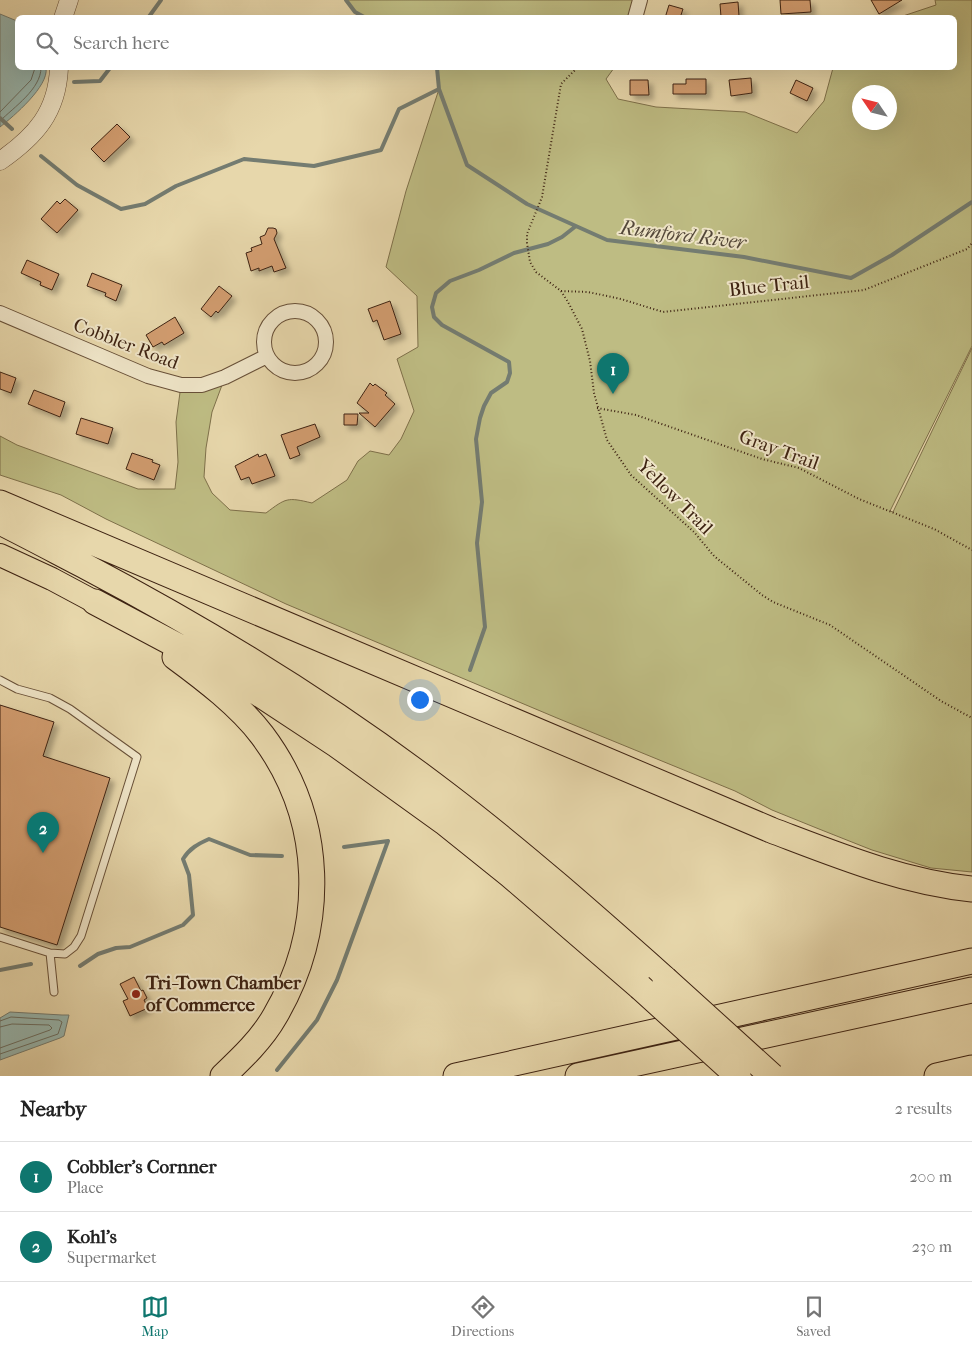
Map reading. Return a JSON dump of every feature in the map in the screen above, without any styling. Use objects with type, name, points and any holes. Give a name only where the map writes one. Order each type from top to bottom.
[{"type":"highway","points":[[0,502],[771,830],[886,872],[921,881],[972,889]]},
{"type":"highway","points":[[0,522],[124,586],[198,628],[367,737],[446,794],[501,838],[665,979],[772,1076]]},
{"type":"highway","points":[[0,555],[52,579],[223,670],[337,745],[444,822],[510,875],[640,987],[738,1076]]},
{"type":"highway","points":[[95,602],[177,659],[236,707],[262,735],[288,778],[304,820],[313,866],[312,901],[306,946],[275,1017],[248,1053],[223,1076]]},
{"type":"highway","points":[[456,1076],[972,960]]},
{"type":"highway","points":[[578,1076],[972,990]]},
{"type":"highway","points":[[937,1076],[972,1068]]},
{"type":"street","points":[[64,15],[69,0]]},
{"type":"street","points":[[636,15],[640,0]]},
{"type":"street","points":[[0,161],[32,134],[48,113],[58,88],[59,70]]},
{"type":"street","points":[[287,312],[300,312],[311,316],[320,325],[325,336],[325,349],[320,360],[310,369],[299,373],[286,372],[275,366],[267,356],[264,345],[266,332],[276,318],[287,312]]},
{"type":"street","name":"Cobbler Road","points":[[0,313],[148,376],[181,384],[202,385],[225,377],[267,356]]},
{"type":"lane","points":[[0,680],[17,689],[50,698],[70,709],[138,758],[81,936],[74,947],[65,954],[50,953],[0,937]]},
{"type":"lane","points":[[50,953],[54,992]]},
{"type":"path","name":"Yellow Trail","points":[[575,70],[561,84],[542,197],[527,234],[527,243],[530,262],[536,272],[561,292],[582,329],[598,408],[607,440],[631,475],[694,532],[714,556],[773,602],[830,625],[941,701],[972,718]]},
{"type":"path","name":"Blue Trail","points":[[561,292],[588,292],[621,299],[662,312],[864,290],[967,249],[972,242]]},
{"type":"path","name":"Gray Trail","points":[[598,408],[636,415],[762,458],[799,468],[859,499],[934,529],[972,550]]},
{"type":"shaded area","points":[[346,0],[646,0],[641,15],[362,15],[355,12]]},
{"type":"shaded area","points":[[935,0],[972,0],[972,346],[890,511],[893,512],[972,348],[972,872],[931,868],[872,850],[772,810],[735,791],[286,604],[106,519],[61,495],[0,475],[0,436],[17,445],[138,489],[175,489],[178,462],[176,422],[181,385],[225,377],[212,412],[206,448],[204,477],[212,493],[230,510],[266,513],[287,500],[312,503],[347,480],[358,461],[370,451],[389,455],[401,439],[414,411],[397,359],[418,347],[417,296],[386,267],[406,191],[439,89],[437,70],[613,70],[606,79],[618,99],[656,107],[745,112],[797,133],[824,101],[832,70],[957,70],[957,15],[906,15],[936,5]]},
{"type":"water","points":[[0,14],[15,20],[15,70],[46,70],[42,83],[36,92],[0,127]]},
{"type":"water","points":[[10,1012],[69,1015],[64,1036],[0,1060],[0,1018]]},
{"type":"building","points":[[780,0],[810,0],[811,12],[781,14]]},
{"type":"building","points":[[871,0],[902,0],[879,14]]},
{"type":"building","points":[[738,2],[739,15],[721,15],[720,4]]},
{"type":"building","points":[[669,5],[683,9],[681,15],[666,15]]},
{"type":"building","points":[[751,78],[752,93],[731,96],[729,80]]},
{"type":"building","points":[[686,79],[706,79],[706,94],[673,94],[673,84],[686,84]]},
{"type":"building","points":[[630,80],[648,80],[649,95],[630,95]]},
{"type":"building","points":[[796,80],[813,88],[807,101],[790,93]]},
{"type":"building","points":[[117,124],[130,137],[104,162],[91,149]]},
{"type":"building","points":[[65,199],[78,210],[57,233],[41,219],[57,201],[60,204]]},
{"type":"building","points":[[268,228],[276,229],[277,233],[274,239],[286,268],[274,272],[272,266],[259,271],[259,268],[251,271],[246,253],[252,251],[251,248],[262,244],[260,237],[265,235]]},
{"type":"building","points":[[27,260],[59,274],[52,290],[40,285],[41,282],[21,273]]},
{"type":"building","points":[[92,273],[122,285],[116,301],[105,296],[106,293],[87,286]]},
{"type":"building","points":[[219,286],[232,296],[218,313],[216,311],[211,317],[201,309]]},
{"type":"building","points":[[390,301],[401,334],[384,340],[377,320],[373,322],[368,309]]},
{"type":"building","points":[[175,317],[184,333],[164,345],[162,342],[153,347],[146,335]]},
{"type":"building","points":[[0,372],[16,378],[11,393],[0,389]]},
{"type":"building","points":[[370,383],[373,386],[375,384],[387,393],[385,395],[395,404],[375,427],[359,413],[369,413],[357,403]]},
{"type":"building","points":[[34,390],[65,402],[60,417],[28,404]]},
{"type":"building","points":[[344,414],[358,414],[357,425],[344,425]]},
{"type":"building","points":[[81,418],[113,428],[108,444],[76,434]]},
{"type":"building","points":[[315,424],[320,437],[297,447],[300,455],[290,459],[281,435]]},
{"type":"building","points":[[132,453],[153,460],[152,462],[160,465],[154,480],[126,469]]},
{"type":"building","points":[[258,454],[259,457],[266,454],[275,476],[252,484],[249,477],[241,480],[235,466]]},
{"type":"building","points":[[0,705],[54,722],[43,756],[110,778],[57,945],[0,927]]},
{"type":"building","name":"Tri-Town Chamber of Commerce","points":[[134,977],[147,998],[144,1000],[148,1008],[130,1016],[123,1001],[128,999],[120,984]]},
{"type":"waterway","name":"Rumford River","points":[[150,15],[161,0]]},
{"type":"waterway","name":"Rumford River","points":[[346,0],[355,12],[360,15]]},
{"type":"waterway","name":"Rumford River","points":[[74,82],[100,81],[108,70]]},
{"type":"waterway","name":"Rumford River","points":[[437,70],[439,89],[467,165],[527,204],[607,240],[744,257],[851,278],[892,255],[972,202]]},
{"type":"waterway","name":"Rumford River","points":[[41,156],[77,185],[121,209],[145,204],[176,186],[244,159],[314,166],[381,150],[399,109],[439,89]]},
{"type":"waterway","name":"Rumford River","points":[[0,118],[12,129]]},
{"type":"waterway","points":[[470,670],[485,627],[477,543],[482,502],[476,439],[480,418],[491,393],[507,382],[510,373],[509,362],[442,325],[434,317],[432,307],[436,293],[450,281],[479,270],[514,253],[548,244],[562,237],[576,226]]},
{"type":"waterway","points":[[80,966],[98,954],[116,948],[130,947],[183,925],[193,915],[189,875],[183,859],[191,849],[201,843],[209,839],[250,855],[282,856]]},
{"type":"waterway","points":[[277,1070],[317,1020],[337,980],[388,841],[344,847]]},
{"type":"waterway","points":[[0,970],[31,964]]},
{"type":"place","name":"Cobbler's Cornner","points":[[613,394]]},
{"type":"place","name":"Kohl's","points":[[43,853]]},
{"type":"place","name":"Tri-Town Chamber of Commerce","points":[[136,994]]}]
